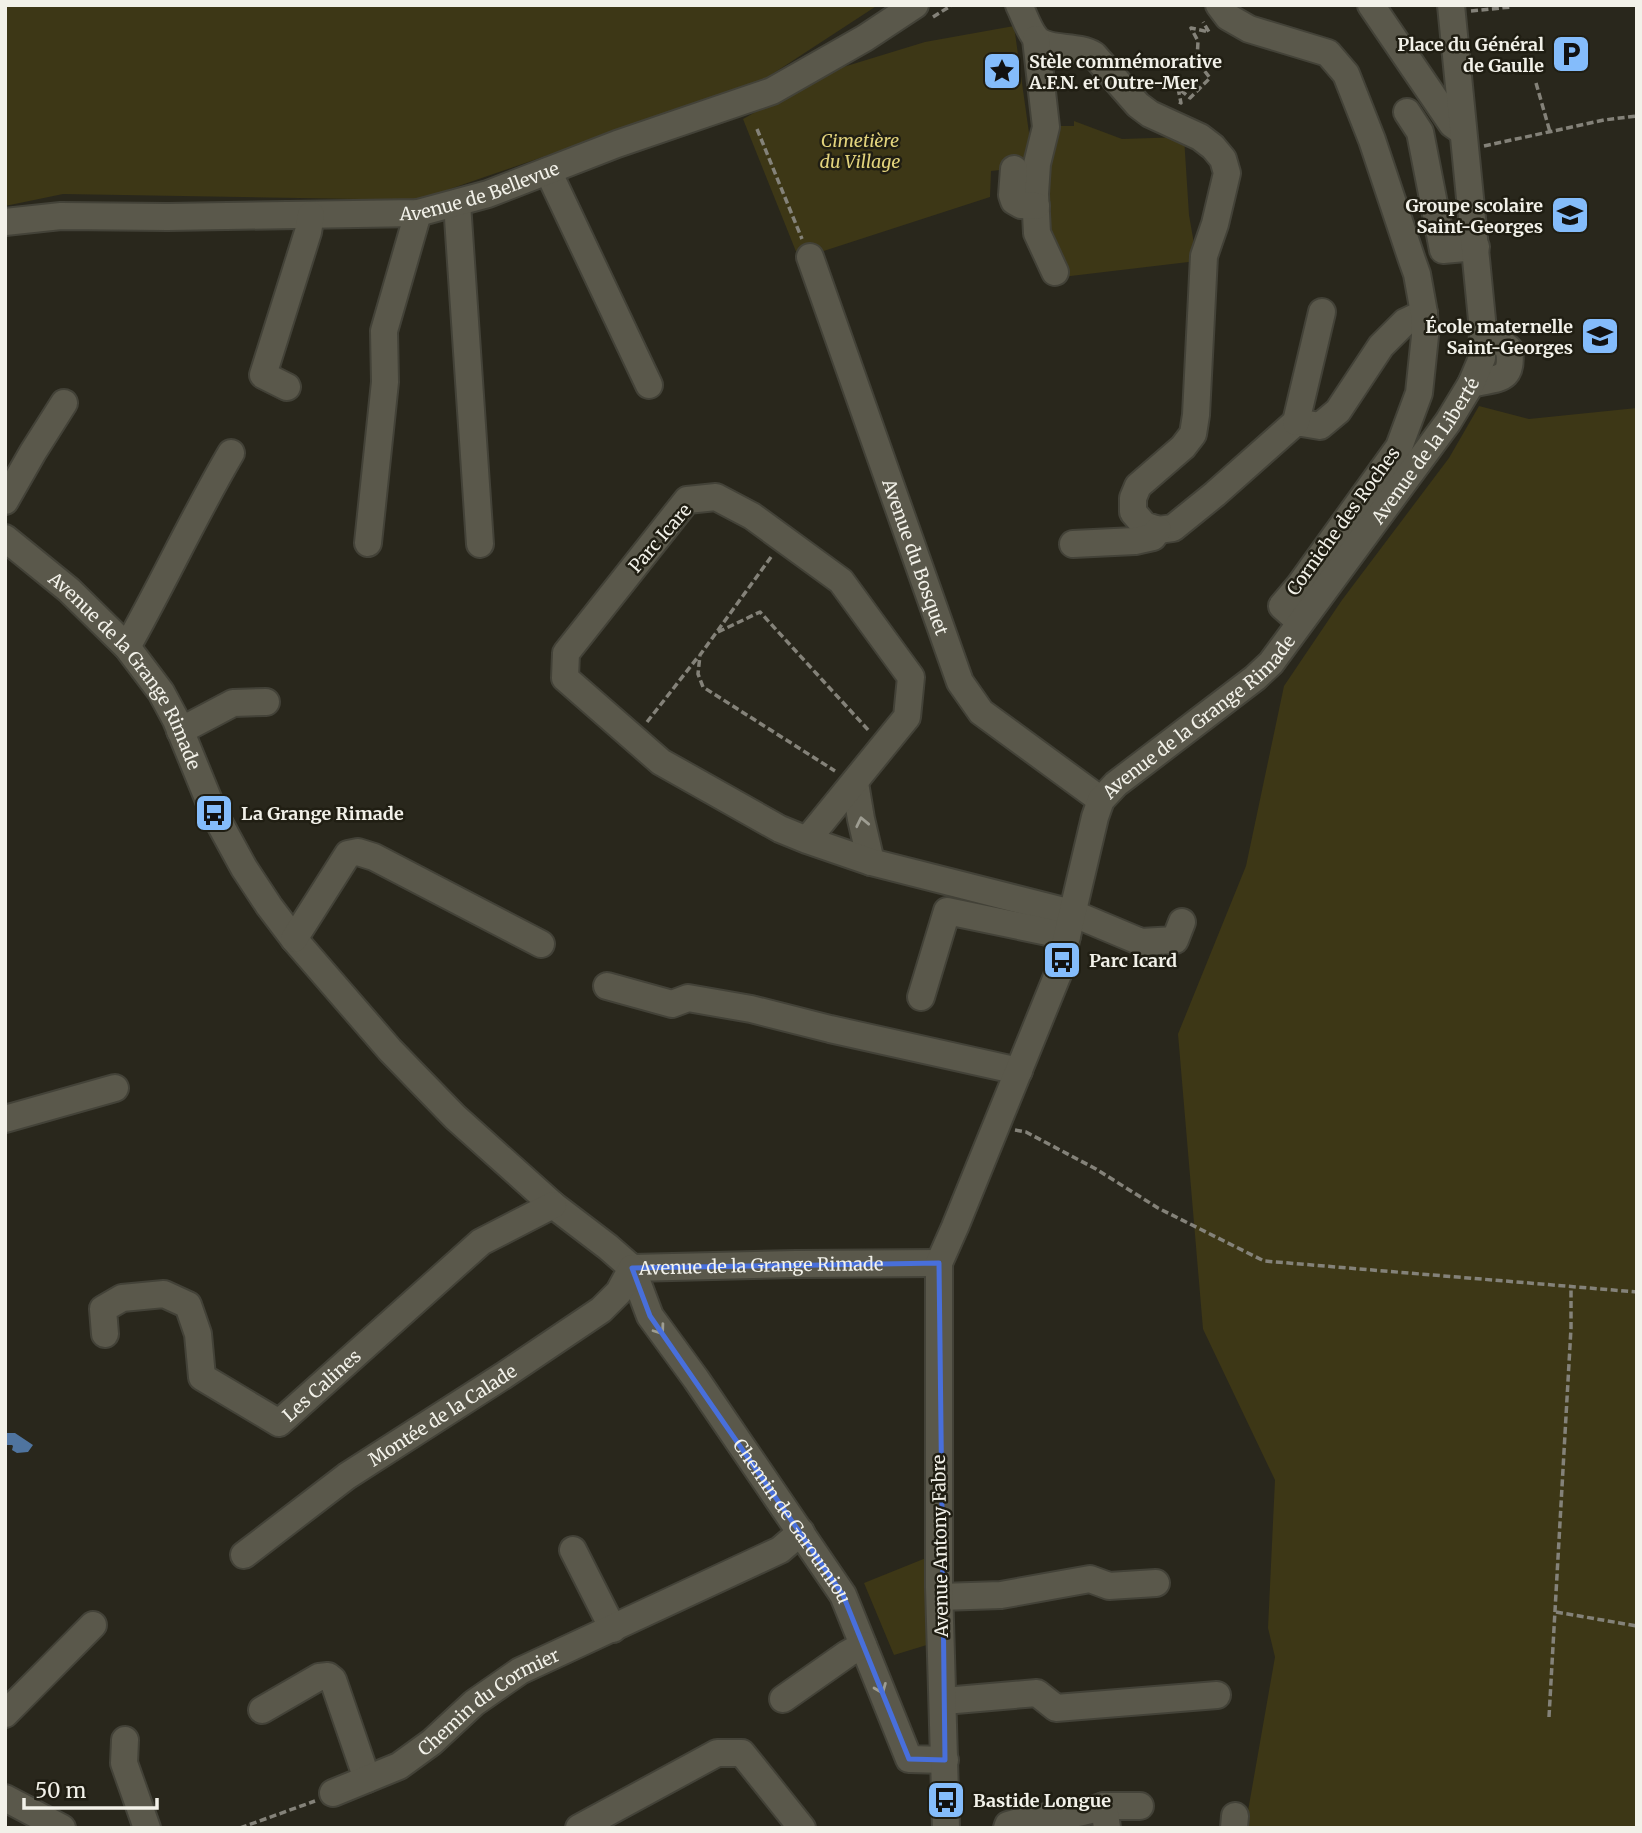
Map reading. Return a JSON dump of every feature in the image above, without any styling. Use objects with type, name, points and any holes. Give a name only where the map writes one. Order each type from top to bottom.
[{"type":"street","name":"Avenue de Bellevue","points":[[5,222],[61,216],[418,213],[488,194],[617,144],[772,91],[865,38],[915,5]]},
{"type":"street","points":[[1019,5],[1036,39],[1046,127],[1037,164],[1037,233],[1055,272]]},
{"type":"street","points":[[1371,5],[1463,140]]},
{"type":"street","name":"Corniche des Roches","points":[[1219,6],[1228,17],[1249,29],[1328,52],[1346,74],[1372,140],[1415,267],[1424,313],[1419,393],[1399,447],[1282,606],[1300,622]]},
{"type":"street","name":"Avenue de la Liberté","points":[[1300,622],[1448,422],[1471,384],[1482,358],[1483,330],[1476,247],[1451,9]]},
{"type":"street","points":[[1036,39],[1050,45],[1086,50],[1094,55],[1138,105],[1150,114],[1200,136],[1213,147],[1223,159],[1227,173],[1204,256],[1193,434],[1183,447],[1138,486],[1133,498],[1133,512],[1144,525],[1158,530],[1173,528],[1296,422],[1322,312]]},
{"type":"street","points":[[1405,117],[1420,132],[1443,250],[1476,247]]},
{"type":"street","points":[[1014,169],[1014,201],[1021,205],[1036,206]]},
{"type":"street","points":[[548,171],[649,385]]},
{"type":"street","points":[[457,203],[480,544]]},
{"type":"street","points":[[368,543],[385,382],[384,331],[418,213]]},
{"type":"street","points":[[287,387],[263,375],[311,215]]},
{"type":"street","name":"Avenue du Bosquet","points":[[810,257],[960,682],[981,712],[1101,800]]},
{"type":"street","points":[[1296,422],[1320,426],[1338,411],[1381,346],[1405,322],[1424,313]]},
{"type":"street","points":[[5,501],[64,403]]},
{"type":"street","points":[[127,647],[231,453]]},
{"type":"street","name":"Parc Icare","points":[[807,840],[907,717],[911,677],[841,581],[752,516],[716,498],[687,500],[566,653],[565,678],[660,762],[780,829],[807,840],[871,862],[1074,923]]},
{"type":"street","points":[[1073,544],[1135,541],[1153,537],[1158,530]]},
{"type":"street","name":"Avenue de la Grange Rimade","points":[[5,538],[68,590],[127,647],[161,692],[214,813],[243,869],[294,939],[390,1049],[447,1109],[553,1205],[632,1268],[939,1264],[1058,974],[1074,923],[1095,817],[1101,800],[1116,784],[1263,671],[1300,622]]},
{"type":"street","points":[[180,731],[233,703],[266,702]]},
{"type":"street","points":[[855,783],[871,862]]},
{"type":"street","points":[[294,939],[348,853],[358,852],[374,857],[541,944]]},
{"type":"street","points":[[921,997],[947,911],[1074,923],[1141,942],[1175,940],[1182,922]]},
{"type":"street","points":[[607,986],[672,1004],[688,998],[751,1009],[1019,1071]]},
{"type":"street","points":[[5,1119],[115,1088]]},
{"type":"street","name":"Les Calines","points":[[105,1334],[103,1309],[122,1298],[164,1294],[188,1305],[198,1334],[202,1377],[279,1423],[481,1242],[553,1205]]},
{"type":"street","name":"Avenue Antony Fabre","points":[[939,1264],[940,1597],[946,1828]]},
{"type":"street","name":"Chemin de Garoumiou","points":[[632,1268],[650,1316],[843,1595],[909,1759],[945,1760]]},
{"type":"street","name":"Montée de la Calade","points":[[244,1555],[347,1476],[601,1310],[619,1292],[632,1268]]},
{"type":"street","name":"Chemin du Cormier","points":[[333,1793],[399,1766],[432,1742],[474,1703],[520,1671],[780,1550],[801,1532]]},
{"type":"street","points":[[573,1550],[613,1629]]},
{"type":"street","points":[[940,1597],[1001,1595],[1090,1578],[1110,1586],[1156,1583]]},
{"type":"street","points":[[5,1714],[93,1625]]},
{"type":"street","points":[[783,1699],[863,1645]]},
{"type":"street","points":[[262,1710],[319,1677],[328,1676],[333,1680],[367,1779]]},
{"type":"street","points":[[943,1701],[1037,1693],[1056,1708],[1217,1695]]},
{"type":"street","points":[[125,1740],[124,1763],[147,1828]]},
{"type":"street","points":[[579,1828],[717,1753],[742,1753],[802,1828]]},
{"type":"street","points":[[5,1798],[62,1828]]},
{"type":"street","points":[[1007,1828],[1008,1825],[1020,1821],[1092,1811],[1106,1817],[1140,1806]]},
{"type":"path","points":[[1171,99],[1181,103],[1178,88],[1190,98],[1210,78],[1197,61],[1198,41],[1191,28],[1209,32],[1202,22],[1212,19],[1219,6]]},
{"type":"path","points":[[1451,9],[1511,7]]},
{"type":"path","points":[[1536,83],[1550,132]]},
{"type":"path","points":[[1463,140],[1550,132],[1637,116]]},
{"type":"path","points":[[757,129],[810,257]]},
{"type":"path","points":[[634,738],[700,655],[784,540]]},
{"type":"path","points":[[716,633],[760,612],[883,746]]},
{"type":"path","points":[[700,655],[698,674],[703,687],[855,783]]},
{"type":"path","points":[[1009,1128],[1026,1132],[1096,1169],[1158,1208],[1264,1261],[1637,1292]]},
{"type":"path","points":[[1549,1717],[1572,1286]]},
{"type":"path","points":[[1556,1612],[1637,1626]]},
{"type":"path","points":[[240,1828],[333,1793]]},
{"type":"highlighted area","points":[[939,1263],[945,1760],[909,1759],[843,1595],[650,1316],[632,1268]]},
{"type":"green space","points":[[5,5],[878,5],[760,82],[418,200],[63,194],[5,206]]},
{"type":"green space","name":"Cimetière du Village","points":[[1014,26],[1029,133],[1028,167],[991,171],[990,197],[799,259],[743,119],[827,72],[925,42]]},
{"type":"green space","points":[[1074,121],[1122,139],[1184,137],[1189,215],[1197,261],[1062,277],[1043,239],[1041,163],[1058,126],[1074,126]]},
{"type":"green space","points":[[1479,406],[1529,419],[1637,408],[1637,1828],[1245,1828],[1275,1657],[1268,1628],[1275,1480],[1203,1329],[1178,1034],[1246,866],[1284,686],[1342,600],[1449,458]]},
{"type":"green space","points":[[926,1558],[930,1644],[894,1655],[864,1583]]},
{"type":"water","points":[[5,1433],[15,1433],[33,1445],[28,1452],[17,1453],[12,1450],[12,1445],[5,1445]]},
{"type":"place","name":"Place du Général de Gaulle","points":[[1571,54]]},
{"type":"place","name":"Stèle commémorative A.F.N. et Outre-Mer","points":[[1002,71]]},
{"type":"place","name":"Groupe scolaire Saint-Georges","points":[[1570,215]]},
{"type":"place","name":"École maternelle Saint-Georges","points":[[1600,336]]},
{"type":"place","name":"La Grange Rimade","points":[[214,813]]},
{"type":"place","name":"Parc Icard","points":[[1062,960]]},
{"type":"place","name":"Bastide Longue","points":[[946,1800]]}]
